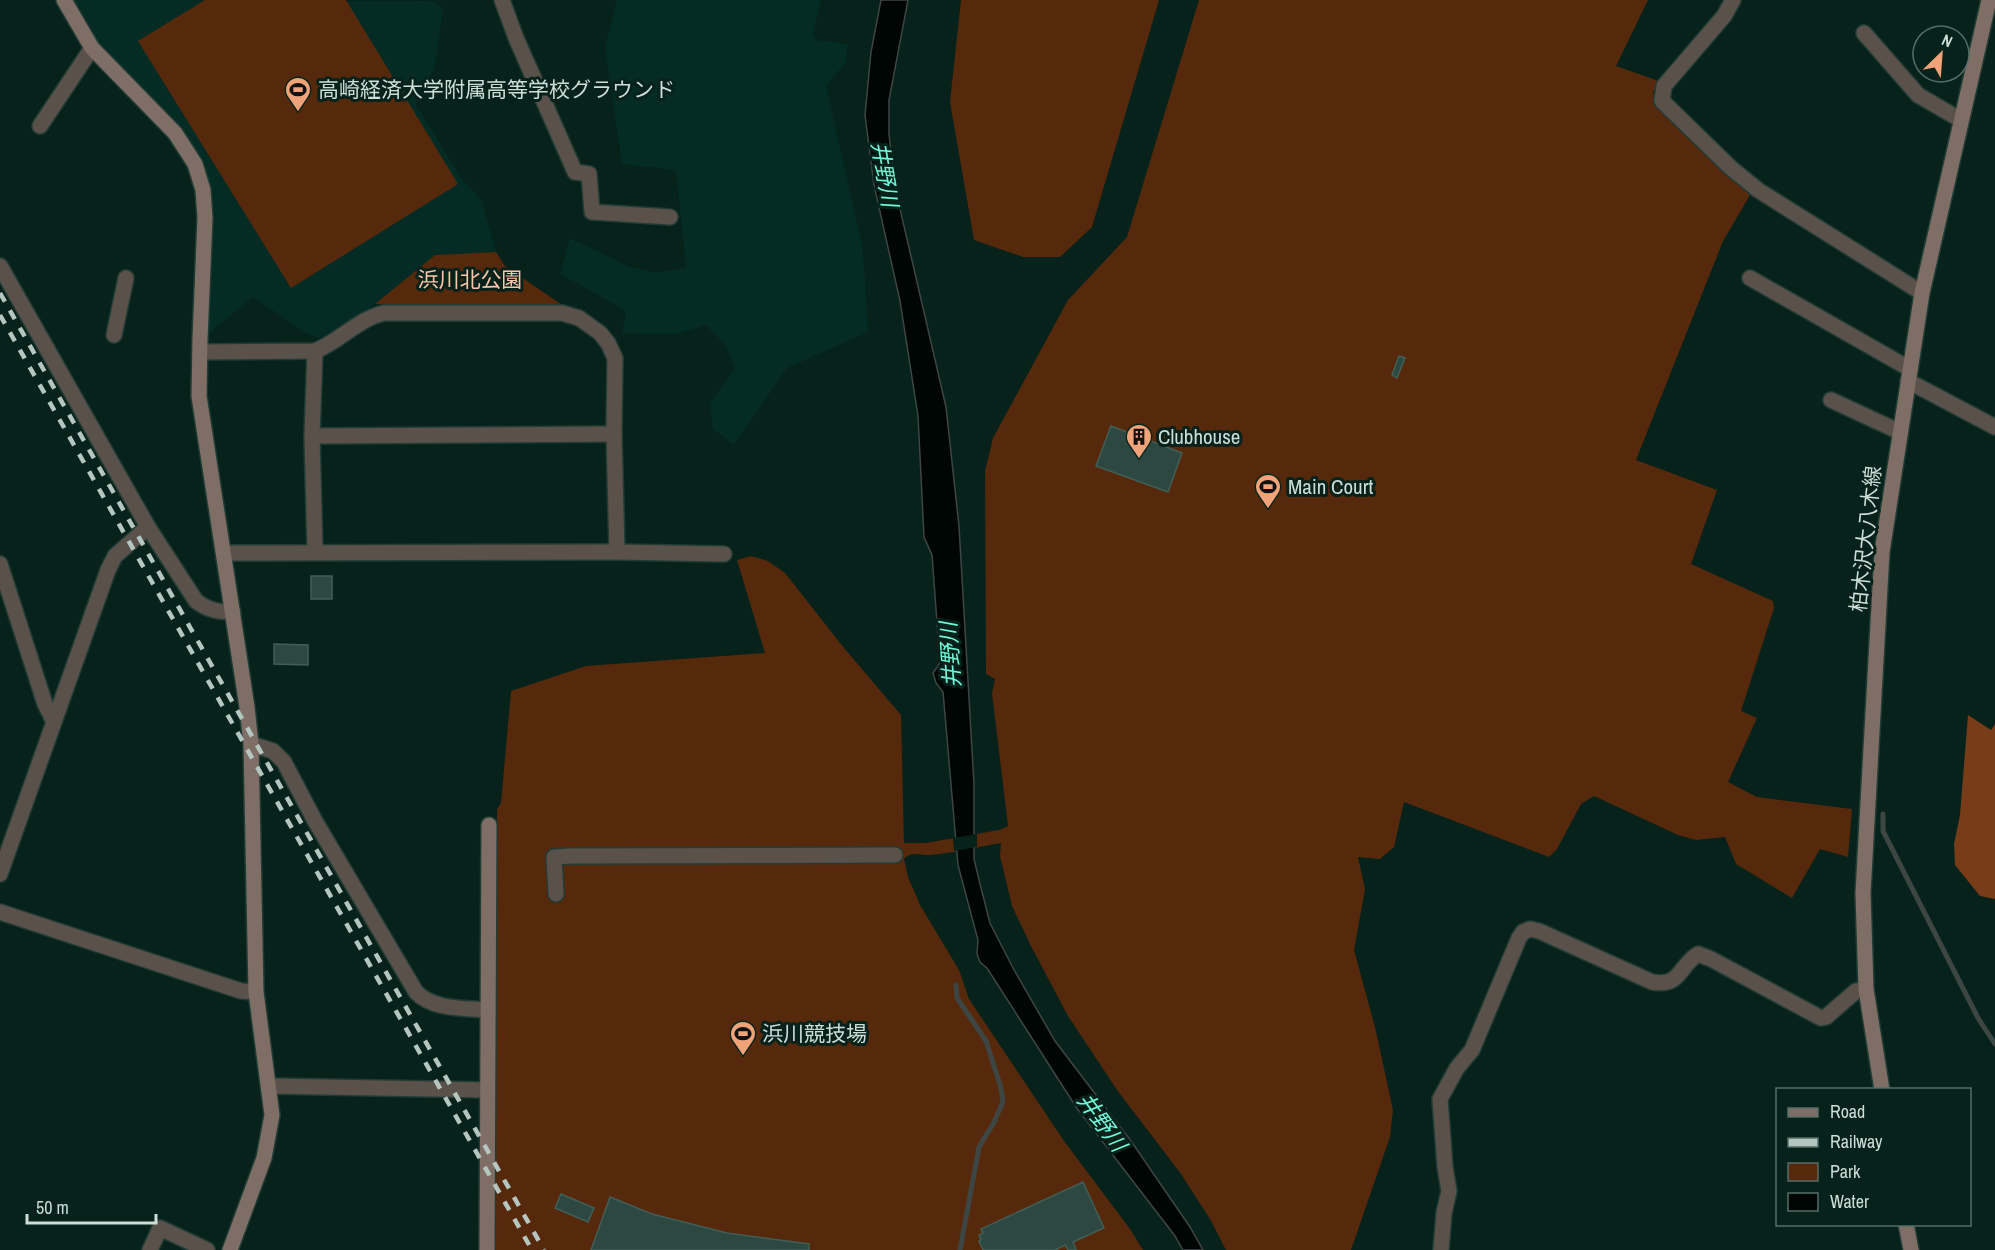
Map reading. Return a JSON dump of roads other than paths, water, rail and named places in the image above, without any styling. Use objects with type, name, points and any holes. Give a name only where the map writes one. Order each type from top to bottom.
[{"type":"street","points":[[64,0],[92,48],[175,133],[195,164],[203,190],[205,218],[199,396],[248,707],[251,744],[256,993],[272,1115],[264,1158],[230,1250]]},
{"type":"street","points":[[502,0],[516,38],[575,172],[589,174],[592,212],[670,216]]},
{"type":"street","points":[[1732,0],[1724,16],[1664,86],[1662,101],[1731,168],[1758,190],[1922,293]]},
{"type":"street","name":"柏木沢大八木線","points":[[1881,1088],[1866,989],[1863,893],[1881,564],[1922,293],[1989,0]]},
{"type":"street","points":[[1864,33],[1918,95],[1961,120]]},
{"type":"street","points":[[40,126],[92,48]]},
{"type":"street","points":[[0,266],[148,527],[196,601],[216,612],[232,612]]},
{"type":"street","points":[[114,335],[126,278]]},
{"type":"street","points":[[1750,278],[1995,427]]},
{"type":"street","points":[[201,352],[315,351],[326,347],[364,320],[384,313],[562,313],[579,318],[600,333],[615,358],[617,552]]},
{"type":"street","points":[[315,351],[312,436],[315,551]]},
{"type":"street","points":[[1831,400],[1900,432]]},
{"type":"street","points":[[312,436],[614,434]]},
{"type":"street","points":[[0,873],[112,563],[115,556],[148,527]]},
{"type":"street","points":[[224,553],[315,551],[724,554]]},
{"type":"street","points":[[0,564],[45,704],[54,722]]},
{"type":"street","points":[[251,744],[273,751],[284,762],[315,821],[416,992],[423,1000],[435,1004],[488,1010]]},
{"type":"street","points":[[487,1250],[489,825]]},
{"type":"street","points":[[556,894],[554,857],[570,855],[895,855]]},
{"type":"street","points":[[0,912],[230,988],[256,993]]},
{"type":"street","points":[[1441,1250],[1444,1213],[1449,1191],[1440,1099],[1457,1068],[1472,1050],[1502,976],[1523,932],[1539,931],[1652,982],[1668,983],[1674,980],[1698,954],[1821,1018],[1826,1017],[1856,991],[1866,989]]},
{"type":"street","points":[[269,1086],[488,1090]]},
{"type":"street","points":[[1906,1226],[1911,1250]]},
{"type":"street","points":[[150,1250],[160,1228],[207,1250]]},
{"type":"water","name":"井野川","points":[[881,0],[908,0],[889,100],[889,134],[894,183],[946,407],[959,526],[974,784],[974,859],[990,923],[1055,1041],[1131,1141],[1190,1227],[1203,1250],[1183,1250],[1175,1236],[1076,1107],[987,968],[980,962],[977,954],[978,940],[958,865],[943,692],[936,683],[933,673],[940,663],[932,555],[924,537],[918,416],[900,301],[874,185],[865,115],[871,52]]},
{"type":"waterway","points":[[1883,814],[1883,831],[1978,1018],[1995,1044]]},
{"type":"waterway","points":[[956,985],[957,998],[986,1041],[1001,1088],[1003,1102],[979,1147],[960,1250]]},
{"type":"railway","points":[[0,293],[544,1250]]},
{"type":"railway","points":[[0,315],[532,1250]]},
{"type":"place","name":"高崎経済大学附属高等学校グラウンド","points":[[298,113]]},
{"type":"place","name":"Clubhouse","points":[[1139,460]]},
{"type":"place","name":"Main Court","points":[[1268,510]]},
{"type":"place","name":"浜川競技場","points":[[743,1057]]},
{"type":"park label","name":"浜川北公園","points":[[470,280]]}]
